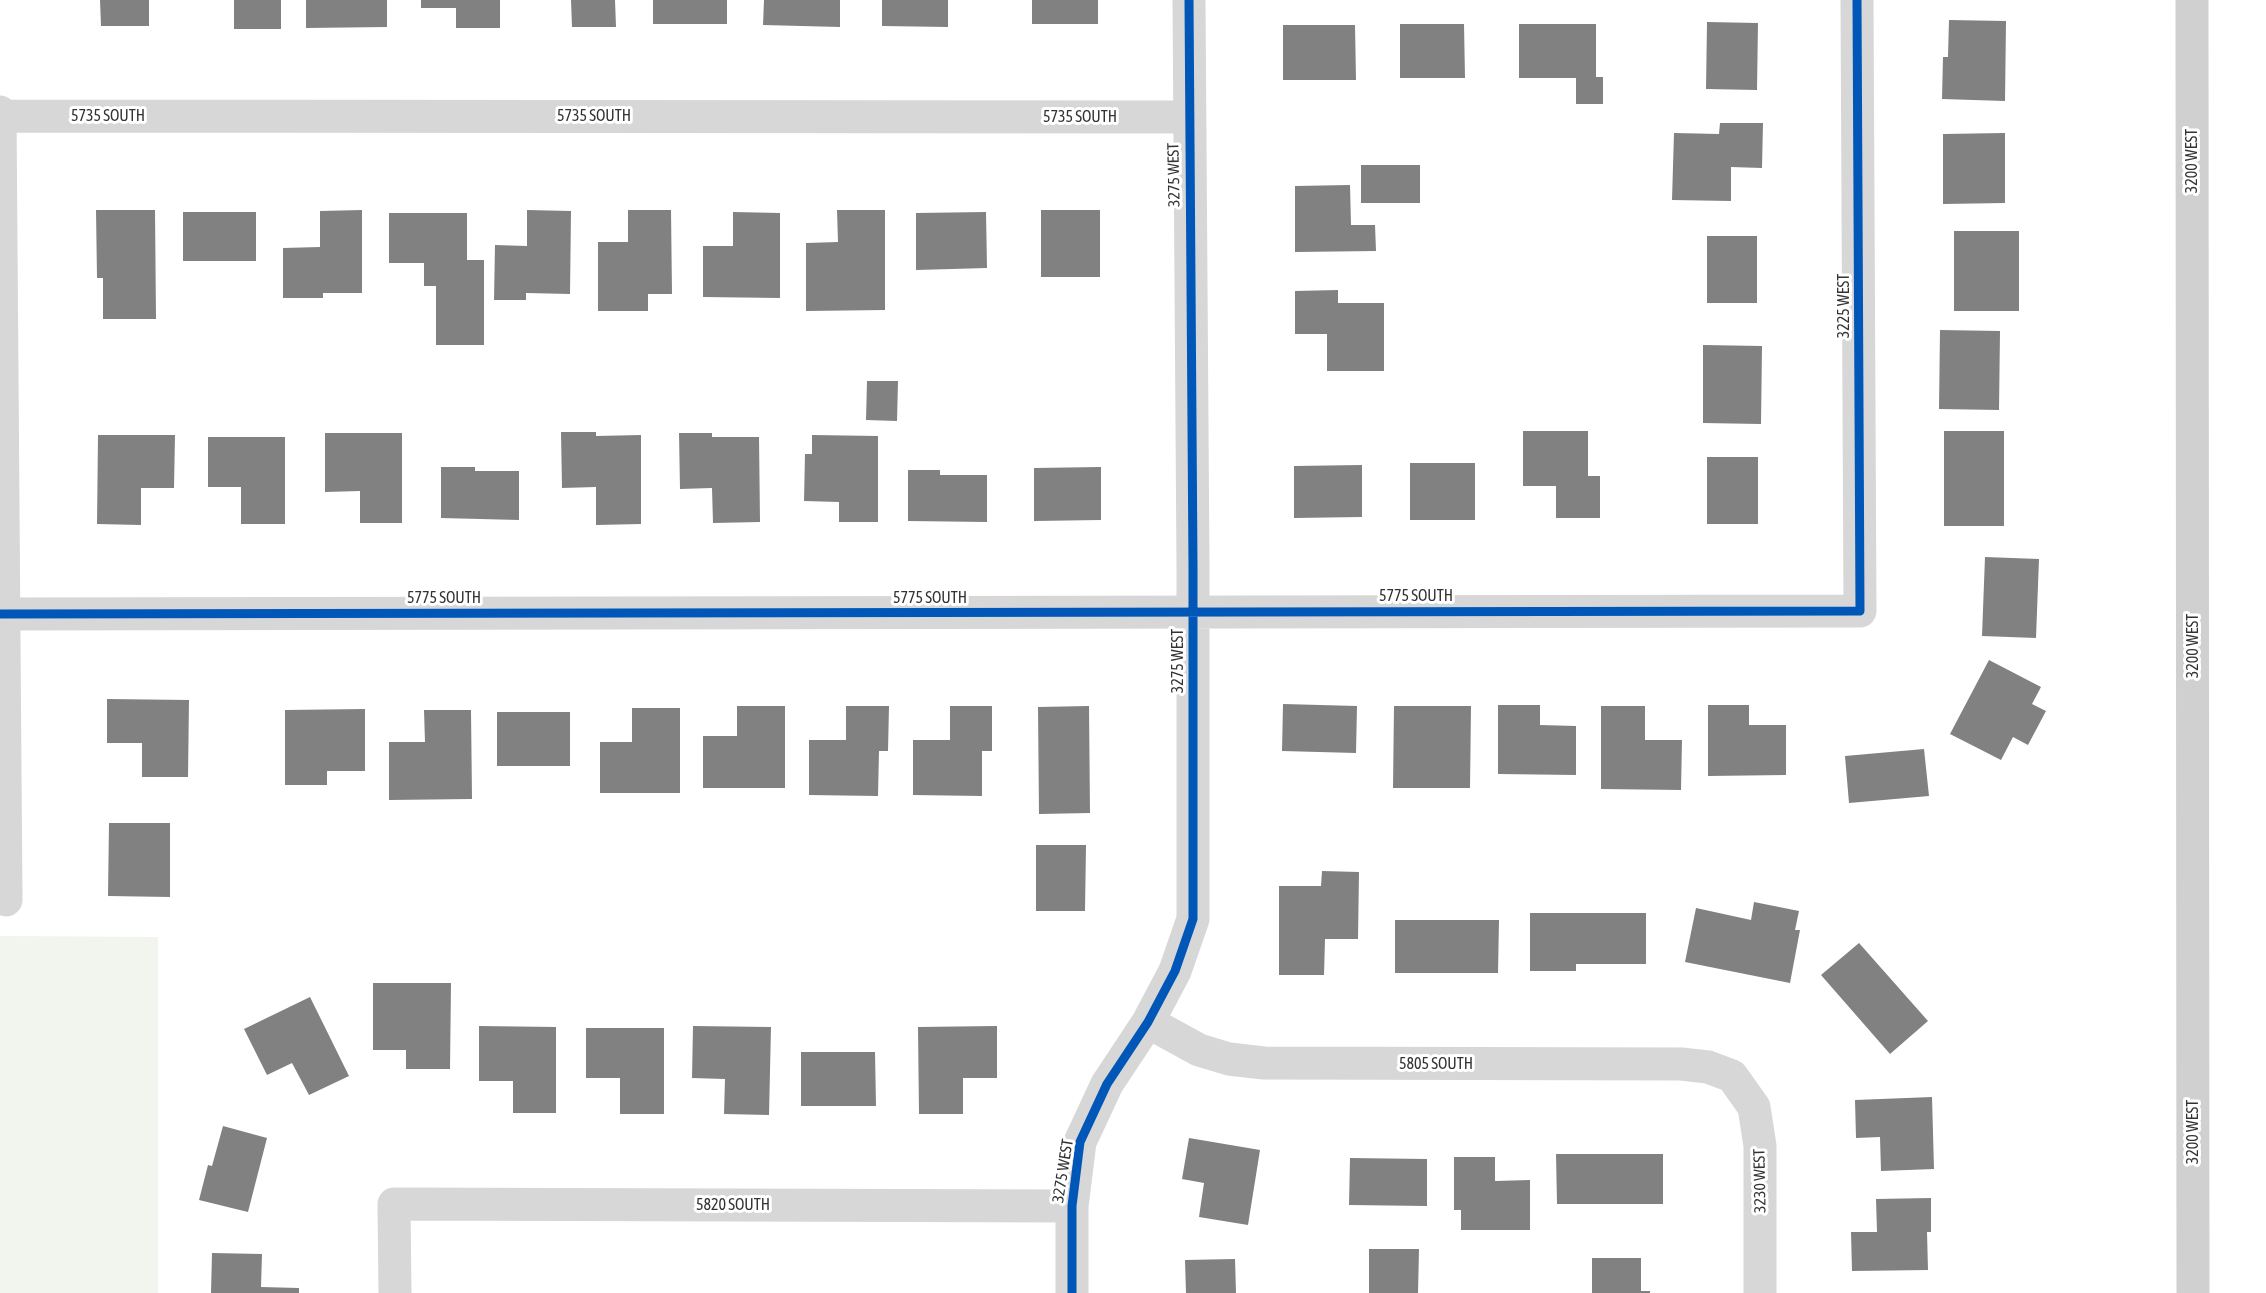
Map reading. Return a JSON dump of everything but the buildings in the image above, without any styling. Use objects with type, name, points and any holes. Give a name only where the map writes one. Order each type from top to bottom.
[{"type":"street","name":"3275 WEST","points":[[1072,1293],[1072,1206],[1080,1142],[1107,1084],[1148,1022],[1175,971],[1193,919],[1189,0]]},
{"type":"street","name":"3225 WEST","points":[[1857,0],[1860,611]]},
{"type":"street","name":"3200 WEST","points":[[2192,0],[2193,1293]]},
{"type":"street","name":"5735 SOUTH","points":[[0,114],[1189,117]]},
{"type":"street","points":[[0,114],[1,614],[6,900]]},
{"type":"street","name":"5775 SOUTH","points":[[1,614],[1860,611]]},
{"type":"street","name":"5805 SOUTH","points":[[1148,1022],[1199,1050],[1229,1059],[1264,1063],[1681,1064],[1708,1067],[1732,1076]]},
{"type":"street","name":"3230 WEST","points":[[1732,1076],[1754,1107],[1760,1146],[1760,1293]]},
{"type":"street","name":"5820 SOUTH","points":[[395,1293],[394,1204],[1072,1206]]},
{"type":"shaded area","points":[[0,936],[158,937],[158,1293],[0,1293]]},
{"type":"cycle path","points":[[1072,1293],[1072,1206],[1080,1142],[1107,1084],[1148,1022],[1175,971],[1193,919],[1189,0]]},
{"type":"cycle path","points":[[0,614],[1860,611],[1857,0]]}]
